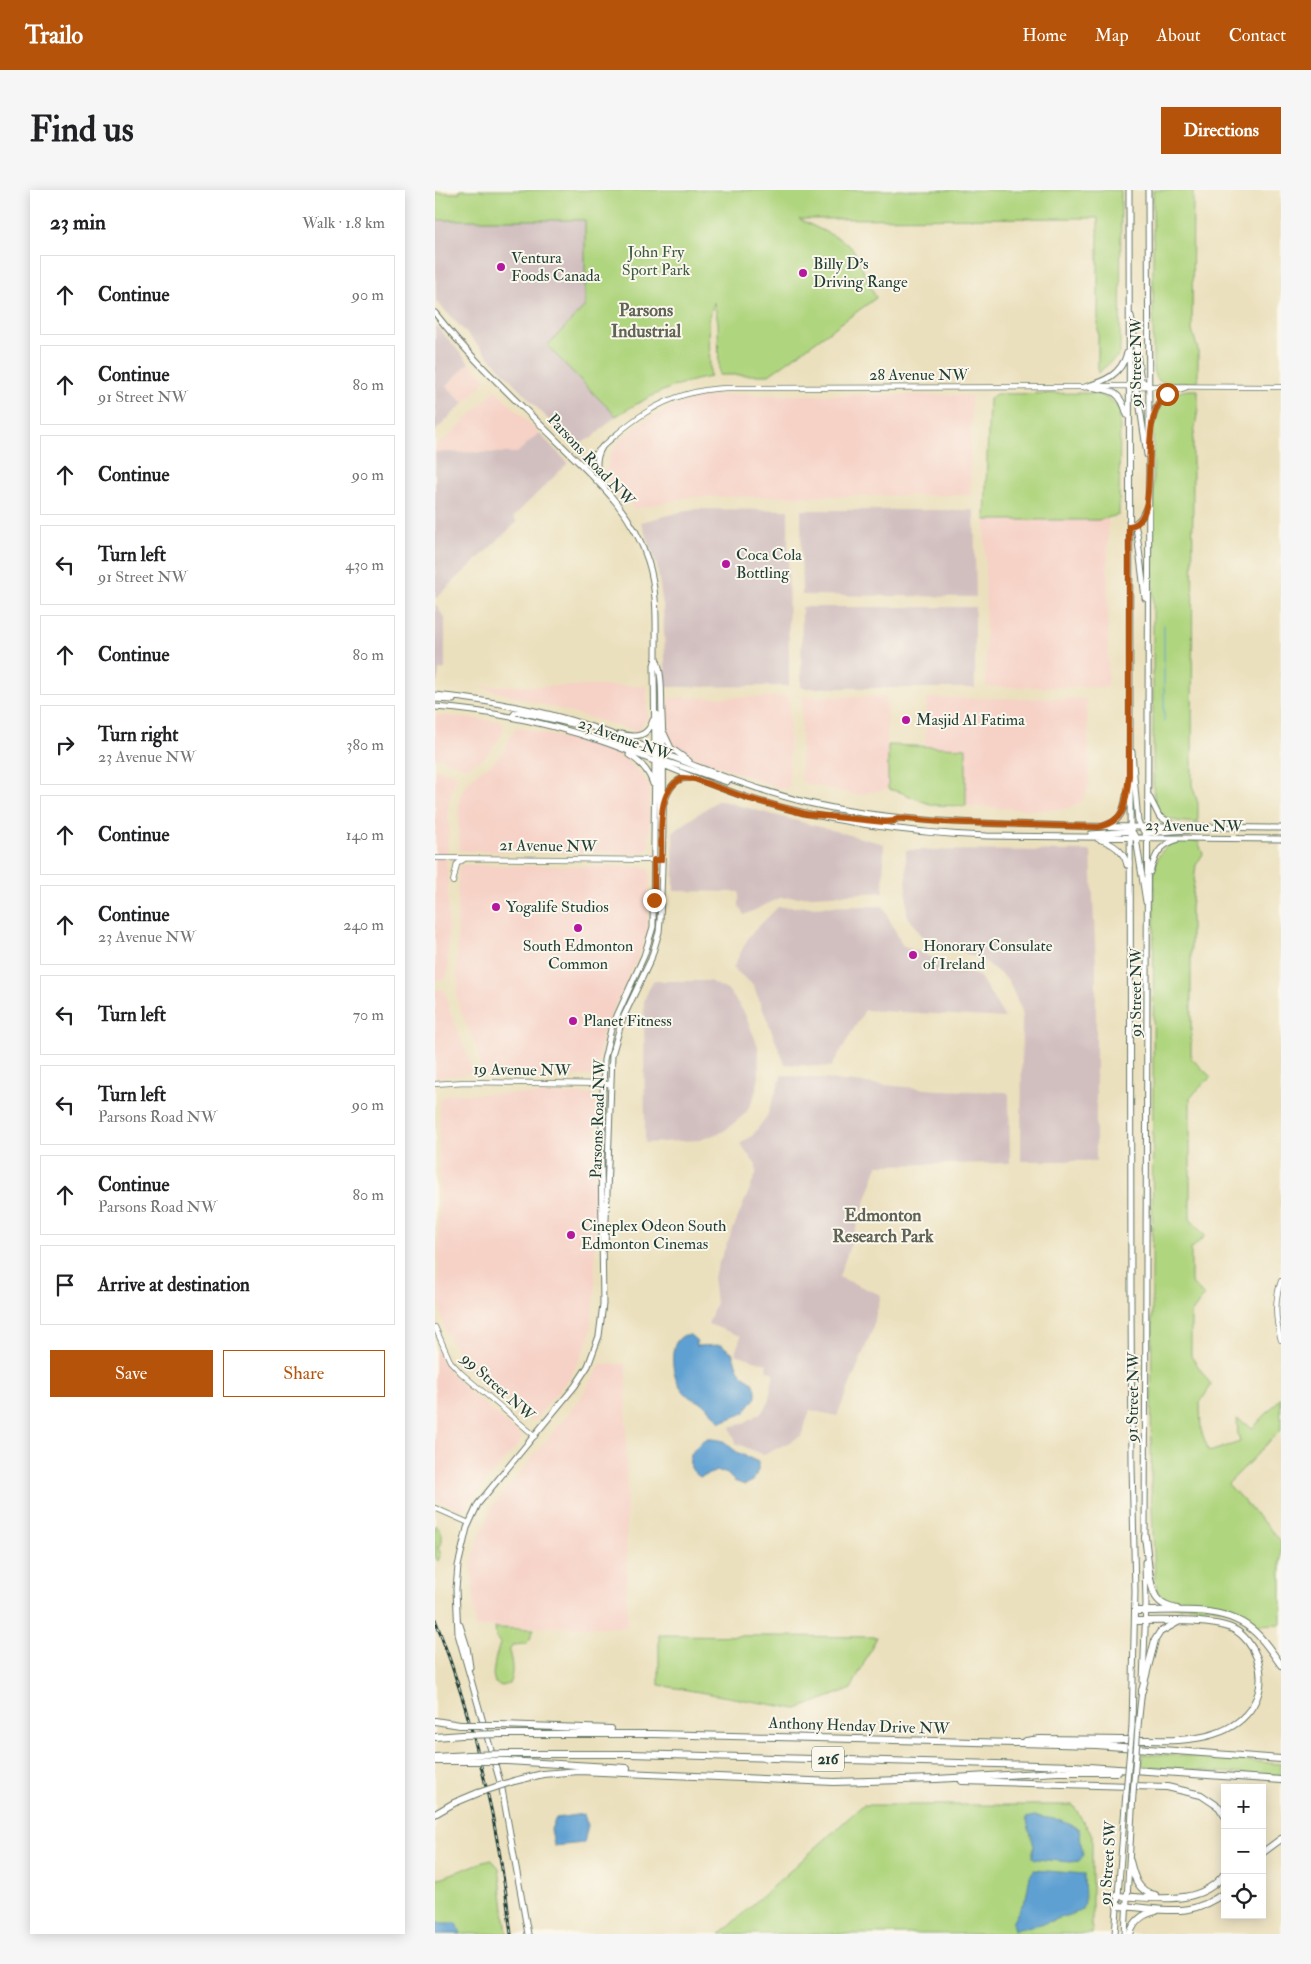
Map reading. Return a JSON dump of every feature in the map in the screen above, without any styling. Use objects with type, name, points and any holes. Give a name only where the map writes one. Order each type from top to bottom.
[{"type":"highway","points":[[1145,1538],[1156,1597],[1161,1603],[1169,1607],[1193,1612]]},
{"type":"highway","points":[[1135,1611],[1193,1612],[1234,1617],[1247,1624],[1257,1633],[1281,1665]]},
{"type":"highway","points":[[1000,1744],[1040,1739],[1182,1739],[1215,1734],[1231,1727],[1249,1712],[1259,1693],[1261,1674],[1255,1652],[1234,1630],[1193,1622],[1135,1620]]},
{"type":"highway","points":[[1142,1691],[1155,1640],[1161,1632],[1179,1622]]},
{"type":"highway","points":[[435,1723],[611,1729],[654,1734]]},
{"type":"highway","name":"Anthony Henday Drive NW","points":[[435,1737],[502,1734],[654,1734],[1096,1746],[1281,1759]]},
{"type":"highway","name":"Anthony Henday Drive NW","points":[[435,1757],[507,1758],[630,1754],[1073,1766],[1281,1780]]},
{"type":"highway","points":[[435,1761],[469,1758]]},
{"type":"highway","points":[[507,1758],[683,1774]]},
{"type":"highway","points":[[435,1816],[454,1803],[513,1781],[543,1774],[579,1771],[683,1774],[798,1781],[879,1782],[1057,1772],[1113,1773],[1150,1770]]},
{"type":"highway","points":[[936,1779],[1167,1786],[1201,1795],[1221,1810]]},
{"type":"highway","points":[[1266,1850],[1281,1839]]},
{"type":"highway","points":[[1130,1860],[1136,1882],[1141,1889],[1149,1894],[1169,1899]]},
{"type":"highway","points":[[1117,1896],[1169,1899],[1187,1898],[1200,1894],[1219,1881],[1224,1874]]},
{"type":"highway","points":[[1117,1906],[1188,1910],[1199,1907],[1221,1894]]},
{"type":"highway","points":[[1130,1934],[1139,1918],[1149,1913],[1173,1910]]},
{"type":"main road","name":"91 Street NW","points":[[1129,190],[1131,524],[1129,776],[1133,832],[1148,927]]},
{"type":"main road","name":"91 Street NW","points":[[1148,190],[1148,827]]},
{"type":"main road","points":[[1129,309],[1141,380],[1149,386]]},
{"type":"main road","name":"Parsons Road NW","points":[[435,313],[452,335],[606,489],[634,527],[651,570],[655,594],[656,658],[654,665],[654,707],[663,808],[659,932],[649,966],[617,1035],[612,1055],[607,1237],[603,1260]]},
{"type":"main road","points":[[1085,386],[1099,383],[1119,371],[1125,360],[1129,344]]},
{"type":"main road","points":[[1085,386],[1108,390],[1116,394],[1123,401],[1129,421]]},
{"type":"main road","points":[[1129,386],[1136,390],[1138,394],[1149,466]]},
{"type":"main road","points":[[1149,440],[1154,413],[1161,400],[1170,393],[1186,387]]},
{"type":"main road","points":[[602,447],[597,456],[596,464],[599,477],[606,489]]},
{"type":"main road","points":[[1147,623],[1131,524],[1145,511],[1149,485]]},
{"type":"main road","name":"Parsons Road NW","points":[[528,1934],[502,1789],[474,1687],[467,1647],[459,1623],[456,1603],[457,1580],[461,1548],[469,1523],[482,1499],[581,1378],[593,1355],[602,1325],[601,1190],[604,1060],[608,1039],[616,1018],[650,941],[653,913],[654,805],[662,712],[659,664],[656,658]]},
{"type":"main road","name":"23 Avenue NW","points":[[435,695],[479,700],[535,711],[589,726],[659,758],[695,779],[754,800],[815,816],[890,830],[940,834],[1129,838],[1133,832]]},
{"type":"main road","points":[[654,696],[657,708],[659,823],[662,836]]},
{"type":"main road","points":[[435,699],[479,700]]},
{"type":"main road","name":"23 Avenue NW","points":[[435,707],[512,717],[659,758]]},
{"type":"main road","points":[[512,717],[515,713],[520,712],[564,724],[589,726],[626,736],[640,736],[651,726],[654,707]]},
{"type":"main road","points":[[662,712],[665,736],[675,752],[692,762],[745,785]]},
{"type":"main road","name":"91 Street NW","points":[[1126,1793],[1142,1691],[1145,1620],[1148,927],[1148,877],[1144,832],[1138,819],[1129,734]]},
{"type":"main road","points":[[600,741],[619,744],[721,780],[745,785]]},
{"type":"main road","points":[[612,746],[638,761],[646,769],[653,782],[654,805]]},
{"type":"main road","points":[[1099,827],[1116,821],[1124,810],[1129,776]]},
{"type":"main road","points":[[663,808],[668,791],[675,782],[683,778],[695,779]]},
{"type":"main road","name":"23 Avenue NW","points":[[745,785],[816,804],[897,818],[944,822],[1099,827],[1180,838],[1281,839]]},
{"type":"main road","points":[[1147,792],[1157,814],[1162,820],[1177,827]]},
{"type":"main road","points":[[815,816],[884,822],[894,821],[897,818]]},
{"type":"main road","name":"23 Avenue NW","points":[[1144,832],[1148,827],[1281,828]]},
{"type":"main road","points":[[1053,837],[1226,827]]},
{"type":"main road","points":[[1090,837],[1106,842],[1121,851],[1127,862],[1129,876]]},
{"type":"main road","name":"91 Street NW","points":[[1129,838],[1132,1465],[1135,1611],[1133,1794]]},
{"type":"main road","points":[[1148,877],[1154,857],[1160,848],[1180,838]]},
{"type":"main road","name":"91 Street SW","points":[[1115,1934],[1126,1793]]},
{"type":"main road","name":"91 Street SW","points":[[1125,1934],[1133,1794]]},
{"type":"street","name":"28 Avenue NW","points":[[582,466],[624,427],[651,409],[678,397],[708,389],[1085,386],[1281,387]]},
{"type":"street","name":"21 Avenue NW","points":[[435,858],[661,860]]},
{"type":"street","points":[[453,882],[455,867],[459,861],[478,858]]},
{"type":"street","name":"19 Avenue NW","points":[[435,1084],[465,1082],[610,1084]]},
{"type":"street","points":[[1281,1281],[1276,1310],[1277,1327],[1281,1340]]},
{"type":"street","name":"99 Street NW","points":[[435,1327],[450,1360],[461,1373],[535,1436]]},
{"type":"street","points":[[435,1508],[469,1523]]},
{"type":"shaded area","points":[[435,220],[585,220],[585,306],[547,346],[616,416],[592,438],[578,443],[566,438],[436,301]]},
{"type":"shaded area","points":[[435,324],[469,363],[446,386],[464,403],[435,431]]},
{"type":"shaded area","points":[[469,363],[487,380],[464,403],[446,386]]},
{"type":"shaded area","points":[[496,390],[539,433],[517,453],[435,452],[435,445],[447,438]]},
{"type":"shaded area","points":[[724,395],[971,395],[970,495],[690,497],[634,509],[605,474],[611,454],[620,440],[642,422],[669,408],[699,397]]},
{"type":"shaded area","points":[[539,433],[568,463],[513,517],[517,522],[435,599],[435,452],[517,453]]},
{"type":"shaded area","points":[[693,509],[788,510],[789,686],[666,687],[663,605],[657,566],[641,522]]},
{"type":"shaded area","points":[[801,510],[974,510],[976,597],[802,595]]},
{"type":"shaded area","points":[[1108,519],[1108,687],[986,687],[985,520]]},
{"type":"shaded area","points":[[435,603],[445,619],[445,669],[439,670],[438,681],[435,683]]},
{"type":"shaded area","points":[[802,607],[975,607],[975,688],[801,688]]},
{"type":"shaded area","points":[[477,686],[646,686],[647,718],[637,731]]},
{"type":"shaded area","points":[[789,697],[789,788],[779,788],[686,754],[672,742],[668,734],[669,698]]},
{"type":"shaded area","points":[[802,697],[886,697],[888,789],[857,795],[807,784],[801,779]]},
{"type":"shaded area","points":[[927,698],[1087,699],[1089,786],[1081,802],[1065,809],[1038,810],[966,806],[966,748],[925,746]]},
{"type":"shaded area","points":[[435,715],[498,721],[503,725],[503,733],[484,757],[468,767],[464,767],[435,758]]},
{"type":"shaded area","points":[[516,727],[591,744],[625,758],[641,774],[650,787],[649,847],[643,853],[461,851],[459,847],[459,802],[462,792],[475,775],[494,762],[503,752]]},
{"type":"shaded area","points":[[435,769],[455,774],[457,778],[451,790],[448,807],[449,826],[446,866],[448,871],[448,969],[447,975],[443,980],[435,980]]},
{"type":"shaded area","points":[[718,800],[884,844],[883,892],[780,898],[744,915],[739,906],[739,892],[674,891],[673,832]]},
{"type":"shaded area","points":[[906,850],[1091,851],[1096,966],[1096,1161],[1021,1161],[1022,1011],[1008,980],[984,961],[922,936],[907,915]]},
{"type":"shaded area","name":"South Edmonton Common","points":[[462,865],[642,867],[648,869],[650,874],[647,931],[642,948],[603,1031],[596,1076],[484,1075],[481,1071],[477,1049],[459,1007],[457,994],[459,981],[457,978],[458,868]]},
{"type":"shaded area","points":[[883,906],[902,945],[980,977],[1005,1018],[865,1010],[831,1067],[785,1064],[753,985],[733,968],[749,936],[778,907]]},
{"type":"shaded area","points":[[653,981],[709,981],[729,991],[744,1012],[758,1046],[759,1077],[754,1097],[746,1113],[724,1131],[700,1140],[645,1143],[644,1000]]},
{"type":"shaded area","points":[[435,990],[444,990],[446,994],[450,1013],[470,1062],[471,1071],[467,1074],[435,1077]]},
{"type":"shaded area","points":[[782,1075],[937,1090],[1006,1092],[1009,1094],[1010,1163],[878,1165],[839,1277],[881,1295],[872,1331],[837,1416],[810,1410],[801,1436],[764,1455],[736,1443],[730,1427],[744,1423],[762,1412],[768,1403],[774,1373],[766,1370],[767,1364],[735,1354],[741,1336],[708,1324],[716,1303],[713,1277],[756,1174],[756,1165],[740,1144],[753,1135],[767,1116]]},
{"type":"shaded area","points":[[448,1094],[593,1094],[596,1099],[595,1293],[589,1339],[571,1376],[533,1422],[491,1389],[462,1361],[445,1330],[438,1298],[440,1100]]},
{"type":"shaded area","points":[[435,1347],[447,1369],[469,1392],[522,1438],[463,1510],[435,1499]]},
{"type":"shaded area","points":[[601,1364],[626,1364],[627,1627],[475,1627],[472,1562],[479,1538],[494,1505],[580,1399]]},
{"type":"green space","name":"John Fry Sport Park","points":[[460,190],[1121,190],[1120,354],[1098,373],[1098,218],[799,219],[842,240],[853,249],[876,298],[769,375],[719,375],[718,322],[714,302],[709,320],[710,377],[684,383],[661,392],[616,416],[547,346],[585,306],[585,220],[435,220],[435,193],[460,193]]},
{"type":"green space","points":[[1153,190],[1193,190],[1192,331],[1198,349],[1198,383],[1161,382],[1156,378],[1153,371]]},
{"type":"green space","points":[[1188,390],[1198,390],[1198,409],[1193,440],[1192,785],[1198,803],[1198,823],[1177,821],[1163,816],[1156,804],[1153,783],[1153,428],[1154,420],[1163,402],[1174,394]]},
{"type":"green space","points":[[1093,393],[1108,398],[1120,408],[1119,515],[1098,520],[985,520],[989,399],[996,394]]},
{"type":"green space","points":[[888,745],[966,748],[966,806],[932,805],[888,789]]},
{"type":"green space","points":[[1181,841],[1198,841],[1203,854],[1196,865],[1191,908],[1191,1058],[1211,1077],[1190,1097],[1190,1219],[1205,1236],[1191,1249],[1191,1282],[1204,1296],[1191,1314],[1191,1356],[1211,1385],[1200,1403],[1201,1430],[1209,1452],[1240,1442],[1237,1419],[1253,1428],[1281,1398],[1281,1430],[1228,1484],[1281,1541],[1281,1624],[1255,1625],[1247,1618],[1231,1610],[1209,1606],[1183,1606],[1182,1608],[1169,1605],[1161,1599],[1155,1580],[1151,1485],[1154,871],[1162,851],[1170,844]]},
{"type":"green space","points":[[435,1525],[442,1533],[438,1548],[441,1554],[438,1561],[435,1557]]},
{"type":"green space","points":[[495,1628],[534,1629],[530,1639],[525,1644],[513,1645],[509,1651],[512,1676],[509,1684],[502,1686],[495,1683],[493,1675],[500,1643],[496,1638]]},
{"type":"green space","points":[[659,1635],[877,1637],[851,1689],[797,1709],[659,1685]]},
{"type":"green space","points":[[1142,1754],[1205,1757],[1281,1764],[1281,1777],[1142,1766]]},
{"type":"green space","points":[[863,1805],[1073,1805],[1092,1835],[1092,1934],[720,1934]]},
{"type":"green space","points":[[492,1860],[499,1868],[507,1934],[435,1934],[435,1880]]},
{"type":"water","points":[[685,1335],[690,1335],[697,1341],[697,1346],[721,1345],[732,1352],[738,1369],[753,1382],[756,1390],[756,1397],[744,1413],[721,1422],[705,1405],[691,1398],[682,1389],[674,1372],[673,1350],[676,1342]]},
{"type":"water","points":[[707,1439],[723,1441],[739,1453],[758,1462],[758,1470],[753,1481],[745,1485],[734,1481],[725,1472],[718,1471],[700,1477],[694,1472],[691,1467],[690,1457],[696,1447]]},
{"type":"water","points":[[583,1814],[588,1825],[584,1843],[554,1846],[551,1829],[556,1818]]},
{"type":"water","points":[[1034,1816],[1061,1820],[1079,1829],[1083,1856],[1079,1861],[1071,1862],[1032,1857],[1034,1846],[1026,1818]]},
{"type":"water","points":[[1034,1870],[1084,1874],[1085,1902],[1081,1911],[1045,1923],[1014,1930],[1012,1923],[1026,1898],[1030,1876]]},
{"type":"water","points":[[435,1923],[457,1923],[461,1934],[435,1934]]},
{"type":"waterway","points":[[1164,625],[1164,722]]},
{"type":"railway","points":[[435,1619],[462,1696],[483,1774],[500,1853],[511,1934]]},
{"type":"place","name":"Ventura Foods Canada","points":[[501,267]]},
{"type":"place","name":"Billy D's Driving Range","points":[[803,273]]},
{"type":"place","name":"Coca Cola Bottling","points":[[726,564]]},
{"type":"place","name":"Masjid Al Fatima","points":[[906,720]]},
{"type":"place","name":"Yogalife Studios","points":[[496,907]]},
{"type":"place","name":"South Edmonton Common","points":[[578,928]]},
{"type":"place","name":"Honorary Consulate of Ireland","points":[[913,955]]},
{"type":"place","name":"Planet Fitness","points":[[573,1021]]},
{"type":"place","name":"Cineplex Odeon South Edmonton Cinemas","points":[[571,1235]]},
{"type":"district","name":"Parsons Industrial","points":[[646,320]]},
{"type":"district","name":"Edmonton Research Park","points":[[883,1225]]},
{"type":"route","points":[[654,900],[654,860],[661,860],[663,808],[670,788],[683,778],[695,779],[747,798],[815,816],[884,822],[894,821],[897,818],[944,822],[1099,827],[1116,821],[1124,810],[1129,776],[1129,526],[1133,526],[1138,522],[1147,506],[1151,423],[1157,406],[1167,394]]}]
